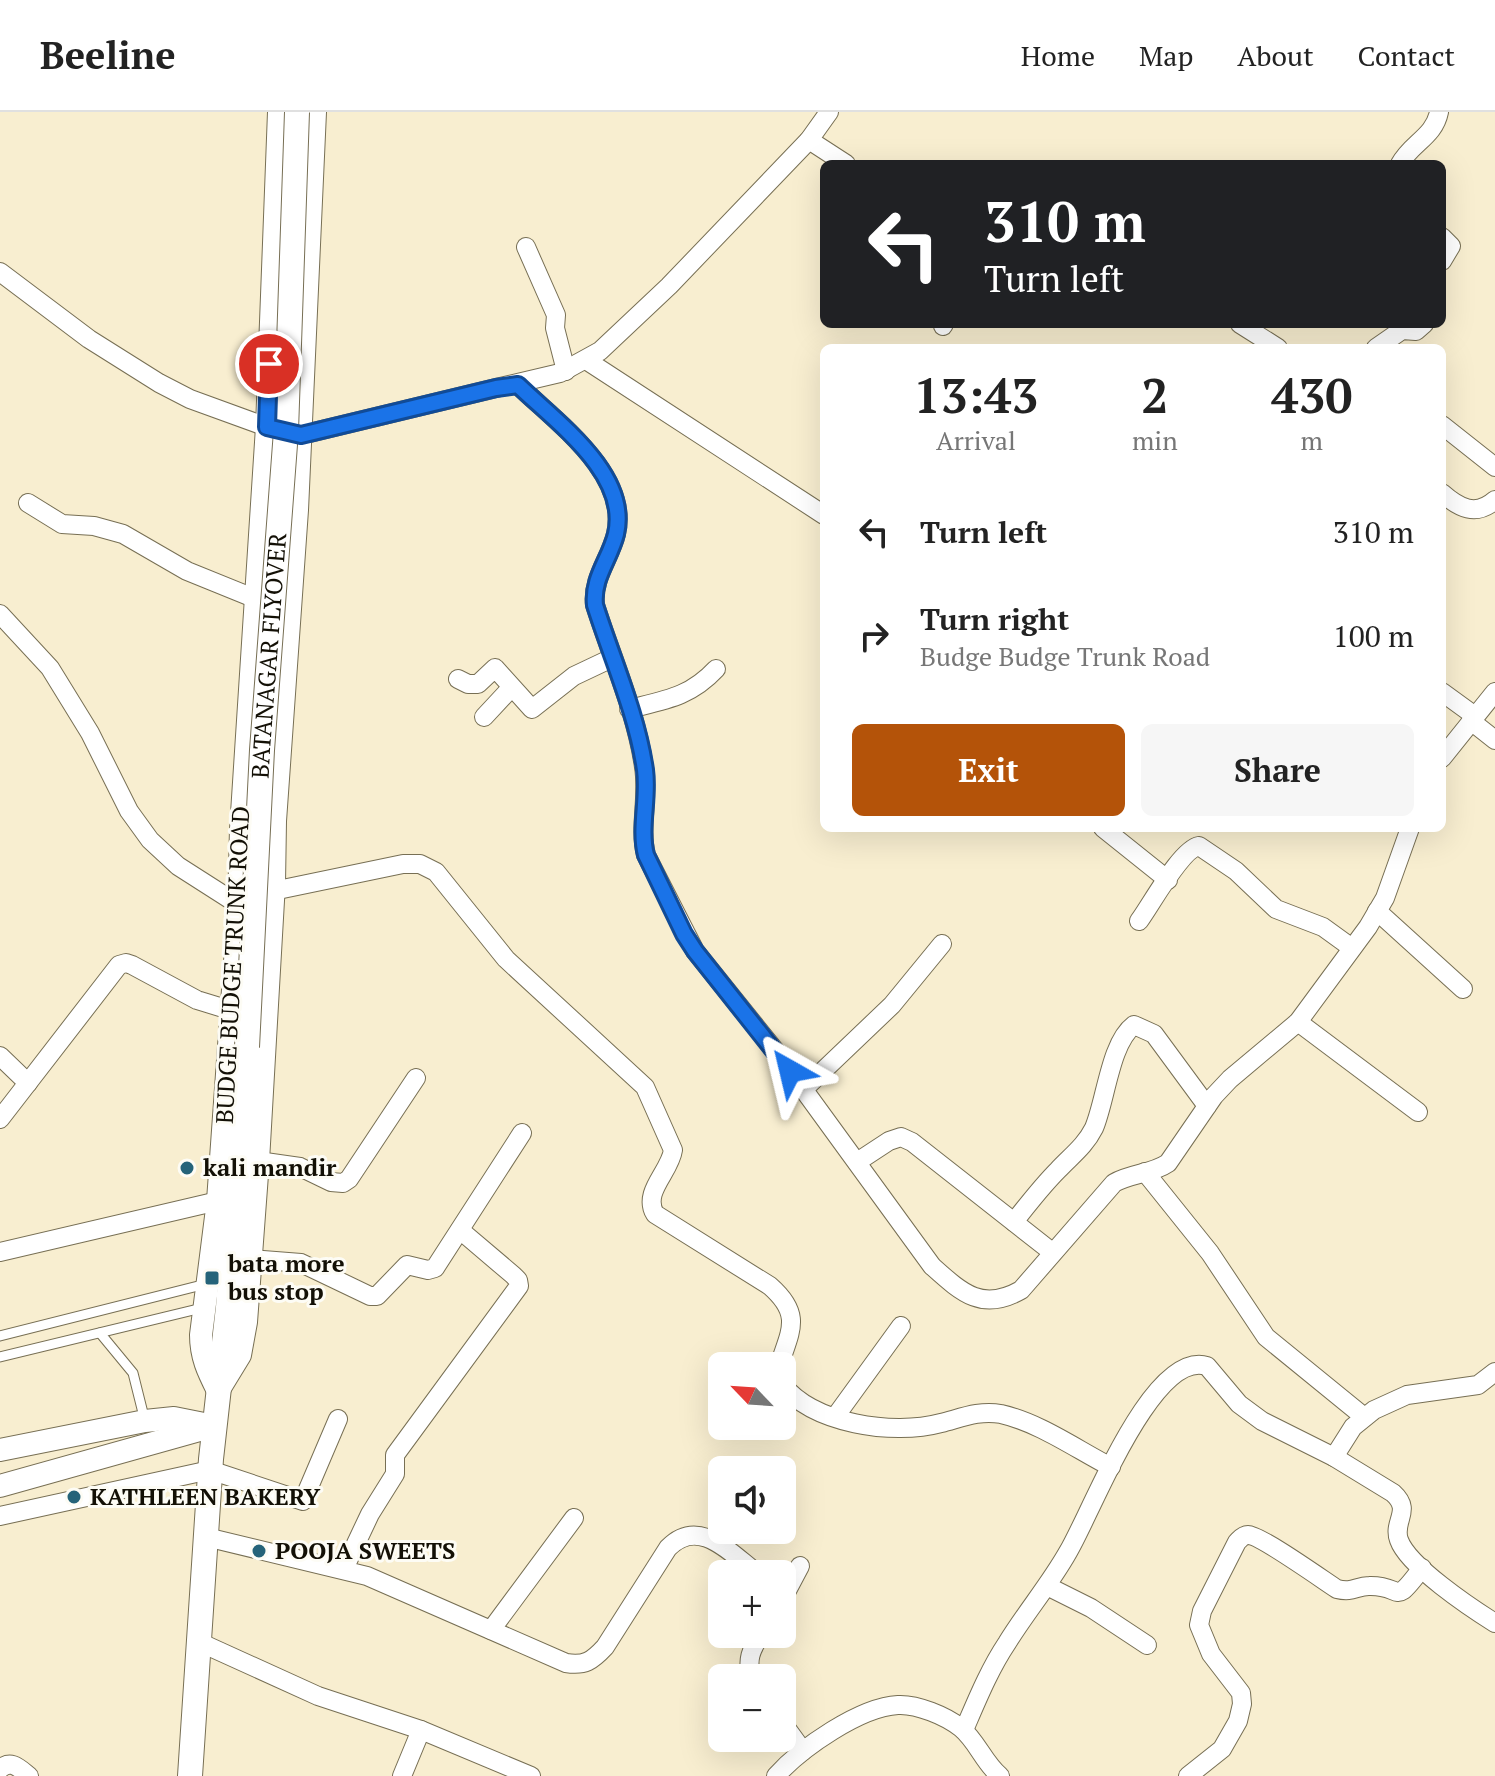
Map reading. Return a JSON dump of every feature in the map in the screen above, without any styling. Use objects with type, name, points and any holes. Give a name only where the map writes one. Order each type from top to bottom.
[{"type":"main road","name":"BATANAGAR FLYOVER","points":[[214,1426],[228,1307],[247,1047],[262,750],[286,431],[297,112]]},
{"type":"main road","points":[[190,1776],[214,1426]]},
{"type":"street","name":"BUDGE BUDGE TRUNK ROAD","points":[[218,1391],[201,1352],[218,1201],[233,1011],[241,829],[267,427],[279,112]]},
{"type":"street","name":"BUDGE BUDGE TRUNK ROAD","points":[[218,1391],[240,1355],[251,1259],[274,887],[275,821],[301,435],[315,112]]},
{"type":"street","points":[[0,272],[89,339],[159,383],[190,399],[267,427],[301,435],[518,385],[566,371],[586,360],[600,351],[669,286],[809,140],[829,112]]},
{"type":"street","points":[[1403,160],[1434,128],[1439,112]]},
{"type":"street","points":[[809,140],[840,160]]},
{"type":"street","points":[[526,247],[556,315],[555,328],[566,371]]},
{"type":"street","points":[[1246,328],[1268,344]]},
{"type":"street","points":[[1382,344],[1402,330],[1416,331],[1419,328]]},
{"type":"street","points":[[586,360],[820,512]]},
{"type":"street","points":[[518,385],[600,465],[616,499],[616,536],[598,578],[594,597],[640,743],[645,773],[643,843],[646,855],[684,934],[804,1089],[932,1266],[956,1287],[990,1301],[1004,1299],[1021,1290],[1114,1183],[1127,1176],[1157,1171],[1168,1163],[1207,1106],[1230,1079],[1298,1022],[1352,948],[1377,911],[1401,858],[1409,832]]},
{"type":"street","points":[[1446,428],[1495,467]]},
{"type":"street","points":[[1446,496],[1473,510],[1481,510],[1495,500]]},
{"type":"street","points":[[28,503],[62,524],[94,526],[123,534],[187,571],[256,599]]},
{"type":"street","points":[[0,614],[50,668],[90,733],[129,811],[150,840],[178,866],[239,895]]},
{"type":"street","points":[[458,679],[468,684],[478,684],[495,668],[532,709],[574,676],[612,658]]},
{"type":"street","points":[[629,709],[708,688],[716,669]]},
{"type":"street","points":[[484,717],[511,688]]},
{"type":"street","points":[[1446,753],[1495,692]]},
{"type":"street","points":[[1446,695],[1495,740]]},
{"type":"street","points":[[1108,832],[1168,880]]},
{"type":"street","points":[[1139,921],[1192,847],[1199,846],[1236,871],[1276,909],[1323,927],[1352,948]]},
{"type":"street","points":[[274,887],[403,864],[420,864],[436,872],[506,959],[645,1087],[673,1150],[672,1158],[650,1197],[650,1207],[655,1214],[781,1296],[792,1321],[785,1352]]},
{"type":"street","points":[[1377,911],[1463,989]]},
{"type":"street","points":[[804,1089],[892,1005],[942,944]]},
{"type":"street","points":[[0,1119],[119,965],[132,965],[197,1000],[233,1011]]},
{"type":"street","points":[[1298,1022],[1418,1112]]},
{"type":"street","points":[[1014,1222],[1060,1168],[1080,1150],[1092,1131],[1102,1108],[1119,1044],[1134,1025],[1154,1034],[1207,1106]]},
{"type":"street","points":[[0,1056],[28,1083]]},
{"type":"street","points":[[258,1161],[300,1167],[331,1182],[343,1183],[349,1179],[416,1078]]},
{"type":"street","points":[[251,1259],[301,1263],[370,1296],[377,1296],[407,1265],[428,1270],[435,1268],[522,1133]]},
{"type":"street","points":[[857,1162],[889,1141],[901,1137],[912,1142],[1052,1252]]},
{"type":"street","points":[[1145,1172],[1210,1253],[1266,1337],[1358,1422]]},
{"type":"street","points":[[0,1252],[218,1201]]},
{"type":"street","points":[[344,1569],[370,1514],[395,1474],[395,1455],[519,1286],[513,1275],[460,1230]]},
{"type":"street","points":[[835,1417],[901,1326]]},
{"type":"street","points":[[964,1730],[989,1673],[1007,1641],[1069,1551],[1138,1417],[1171,1377],[1189,1366],[1207,1366],[1239,1404],[1262,1421],[1338,1451],[1400,1500],[1403,1506],[1399,1542],[1445,1588],[1495,1623]]},
{"type":"street","points":[[1338,1451],[1358,1422],[1407,1395],[1478,1385],[1495,1372]]},
{"type":"street","points":[[796,1399],[835,1417],[879,1427],[906,1428],[940,1424],[983,1412],[999,1414],[1024,1421],[1111,1467]]},
{"type":"street","points":[[0,1450],[145,1421],[174,1418],[214,1426]]},
{"type":"street","points":[[0,1516],[210,1470],[303,1501],[338,1419]]},
{"type":"street","points":[[0,1486],[214,1426]]},
{"type":"street","points":[[491,1630],[574,1518]]},
{"type":"street","points":[[206,1537],[367,1576],[566,1663],[581,1665],[592,1661],[605,1647],[668,1548],[679,1537],[700,1535],[739,1560]]},
{"type":"street","points":[[1188,1776],[1222,1749],[1238,1721],[1242,1704],[1241,1693],[1211,1654],[1199,1625],[1202,1611],[1243,1536],[1249,1535],[1267,1544],[1337,1589],[1349,1592],[1368,1586],[1397,1594],[1406,1590],[1422,1568]]},
{"type":"street","points":[[796,1573],[800,1566]]},
{"type":"street","points":[[1047,1586],[1091,1608],[1147,1645]]},
{"type":"street","points":[[199,1642],[336,1703],[421,1730],[531,1776]]},
{"type":"street","points":[[776,1776],[803,1751],[859,1717],[900,1705],[947,1719],[964,1730],[1000,1776]]},
{"type":"street","points":[[402,1776],[421,1730]]},
{"type":"street","points":[[796,1741],[803,1751]]},
{"type":"street","points":[[0,1769],[13,1765],[29,1776]]},
{"type":"lane","points":[[0,1336],[208,1283]]},
{"type":"lane","points":[[0,1357],[205,1307]]},
{"type":"lane","points":[[100,1333],[133,1373],[145,1421]]},
{"type":"place","name":"kali mandir","points":[[187,1168]]},
{"type":"place","name":"bata more bus stop","points":[[212,1278]]},
{"type":"place","name":"KATHLEEN BAKERY","points":[[74,1497]]},
{"type":"place","name":"POOJA SWEETS","points":[[259,1551]]},
{"type":"route","points":[[269,364],[267,427],[301,435],[518,385],[600,465],[616,499],[618,519],[616,536],[598,578],[594,597],[640,743],[645,773],[643,843],[646,855],[695,951],[790,1071]]}]
